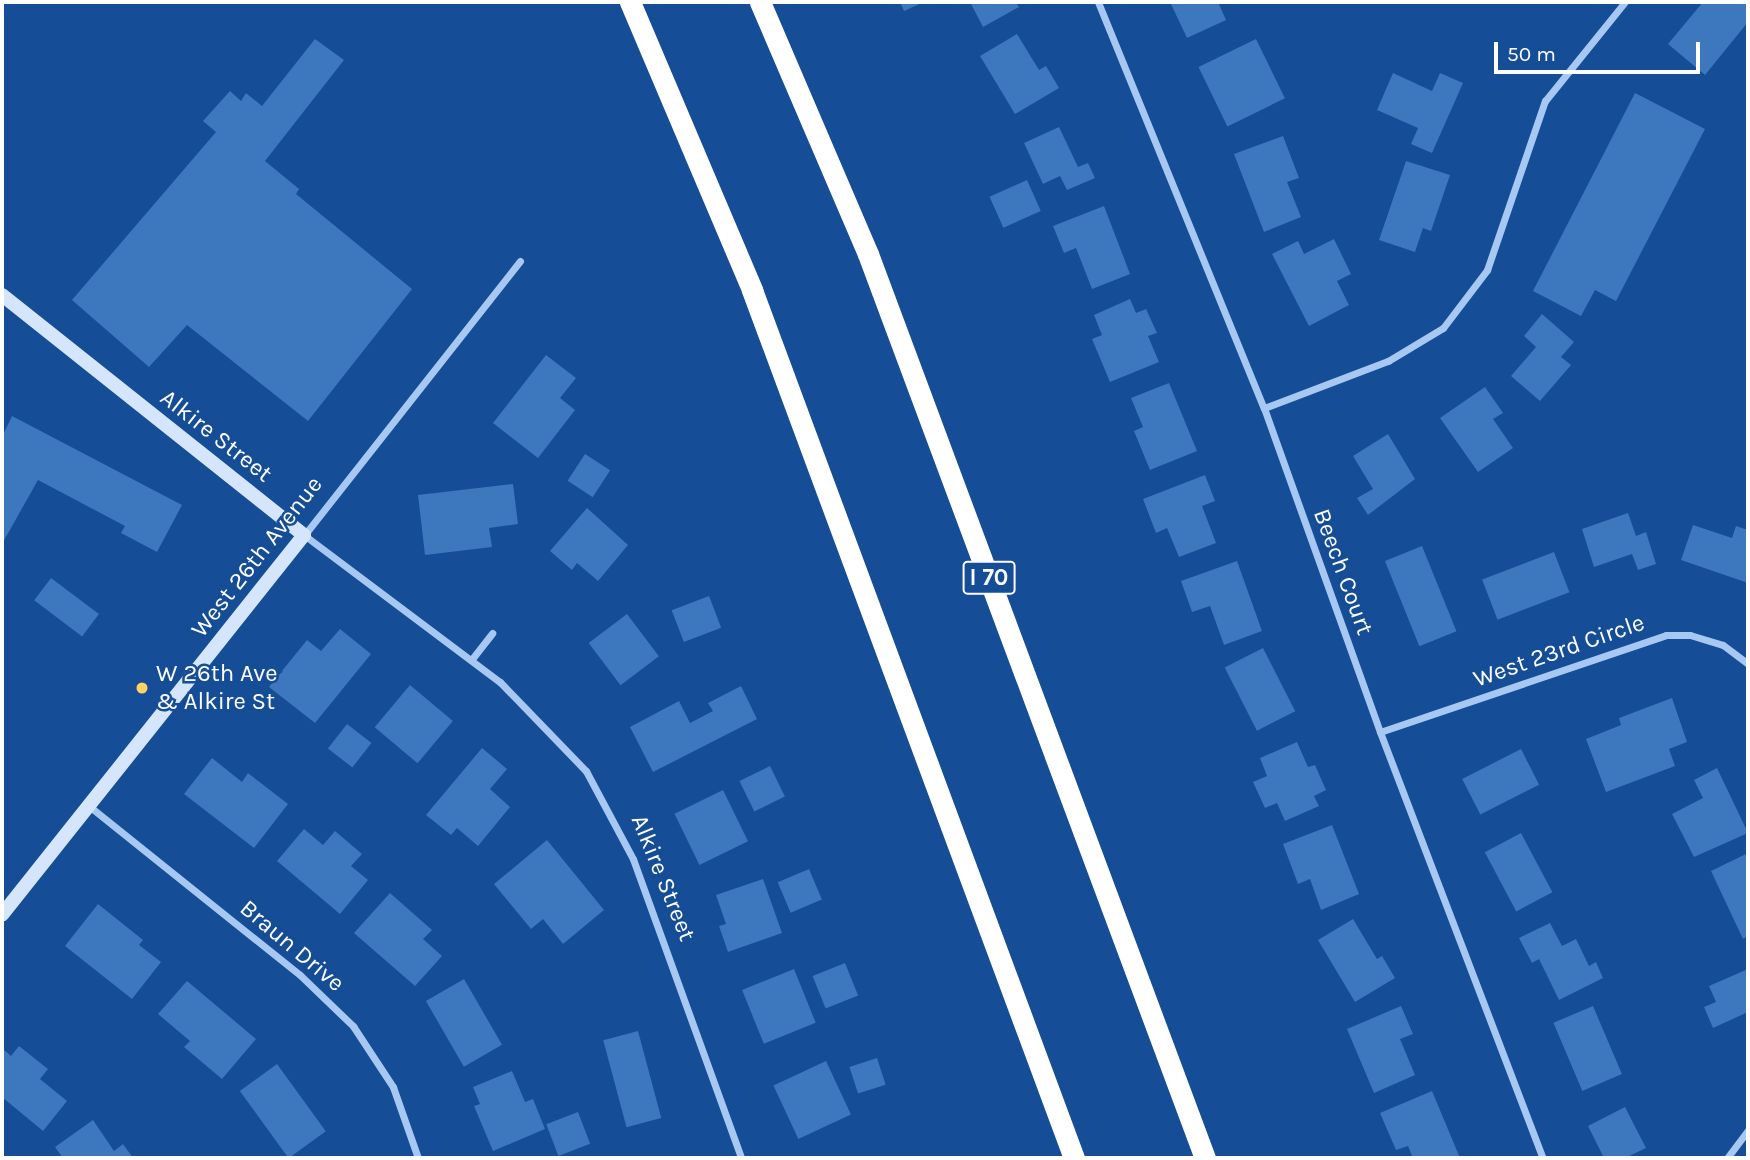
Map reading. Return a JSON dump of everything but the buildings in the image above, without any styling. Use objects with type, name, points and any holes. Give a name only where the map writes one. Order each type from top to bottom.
[{"type":"highway","points":[[630,2],[752,290],[1074,1158]]},
{"type":"highway","name":"I 70","points":[[761,2],[868,254],[1205,1158]]},
{"type":"street","name":"Beech Court","points":[[1098,2],[1264,408],[1380,732],[1543,1158]]},
{"type":"street","points":[[1264,408],[1388,361],[1443,328],[1487,270],[1545,101],[1625,2]]},
{"type":"street","name":"West 26th Avenue","points":[[2,914],[520,261]]},
{"type":"street","name":"Alkire Street","points":[[2,295],[304,535],[472,659],[565,745],[603,795],[657,921],[741,1158]]},
{"type":"street","points":[[472,659],[492,633]]},
{"type":"street","name":"West 23rd Circle","points":[[1380,732],[1665,635],[1690,635],[1723,645],[1748,664]]},
{"type":"street","name":"Braun Drive","points":[[88,805],[300,975],[353,1026],[393,1087],[418,1158]]},
{"type":"street","points":[[1727,1158],[1748,1130]]},
{"type":"place","name":"W 26th Ave & Alkire St","points":[[142,688]]}]
